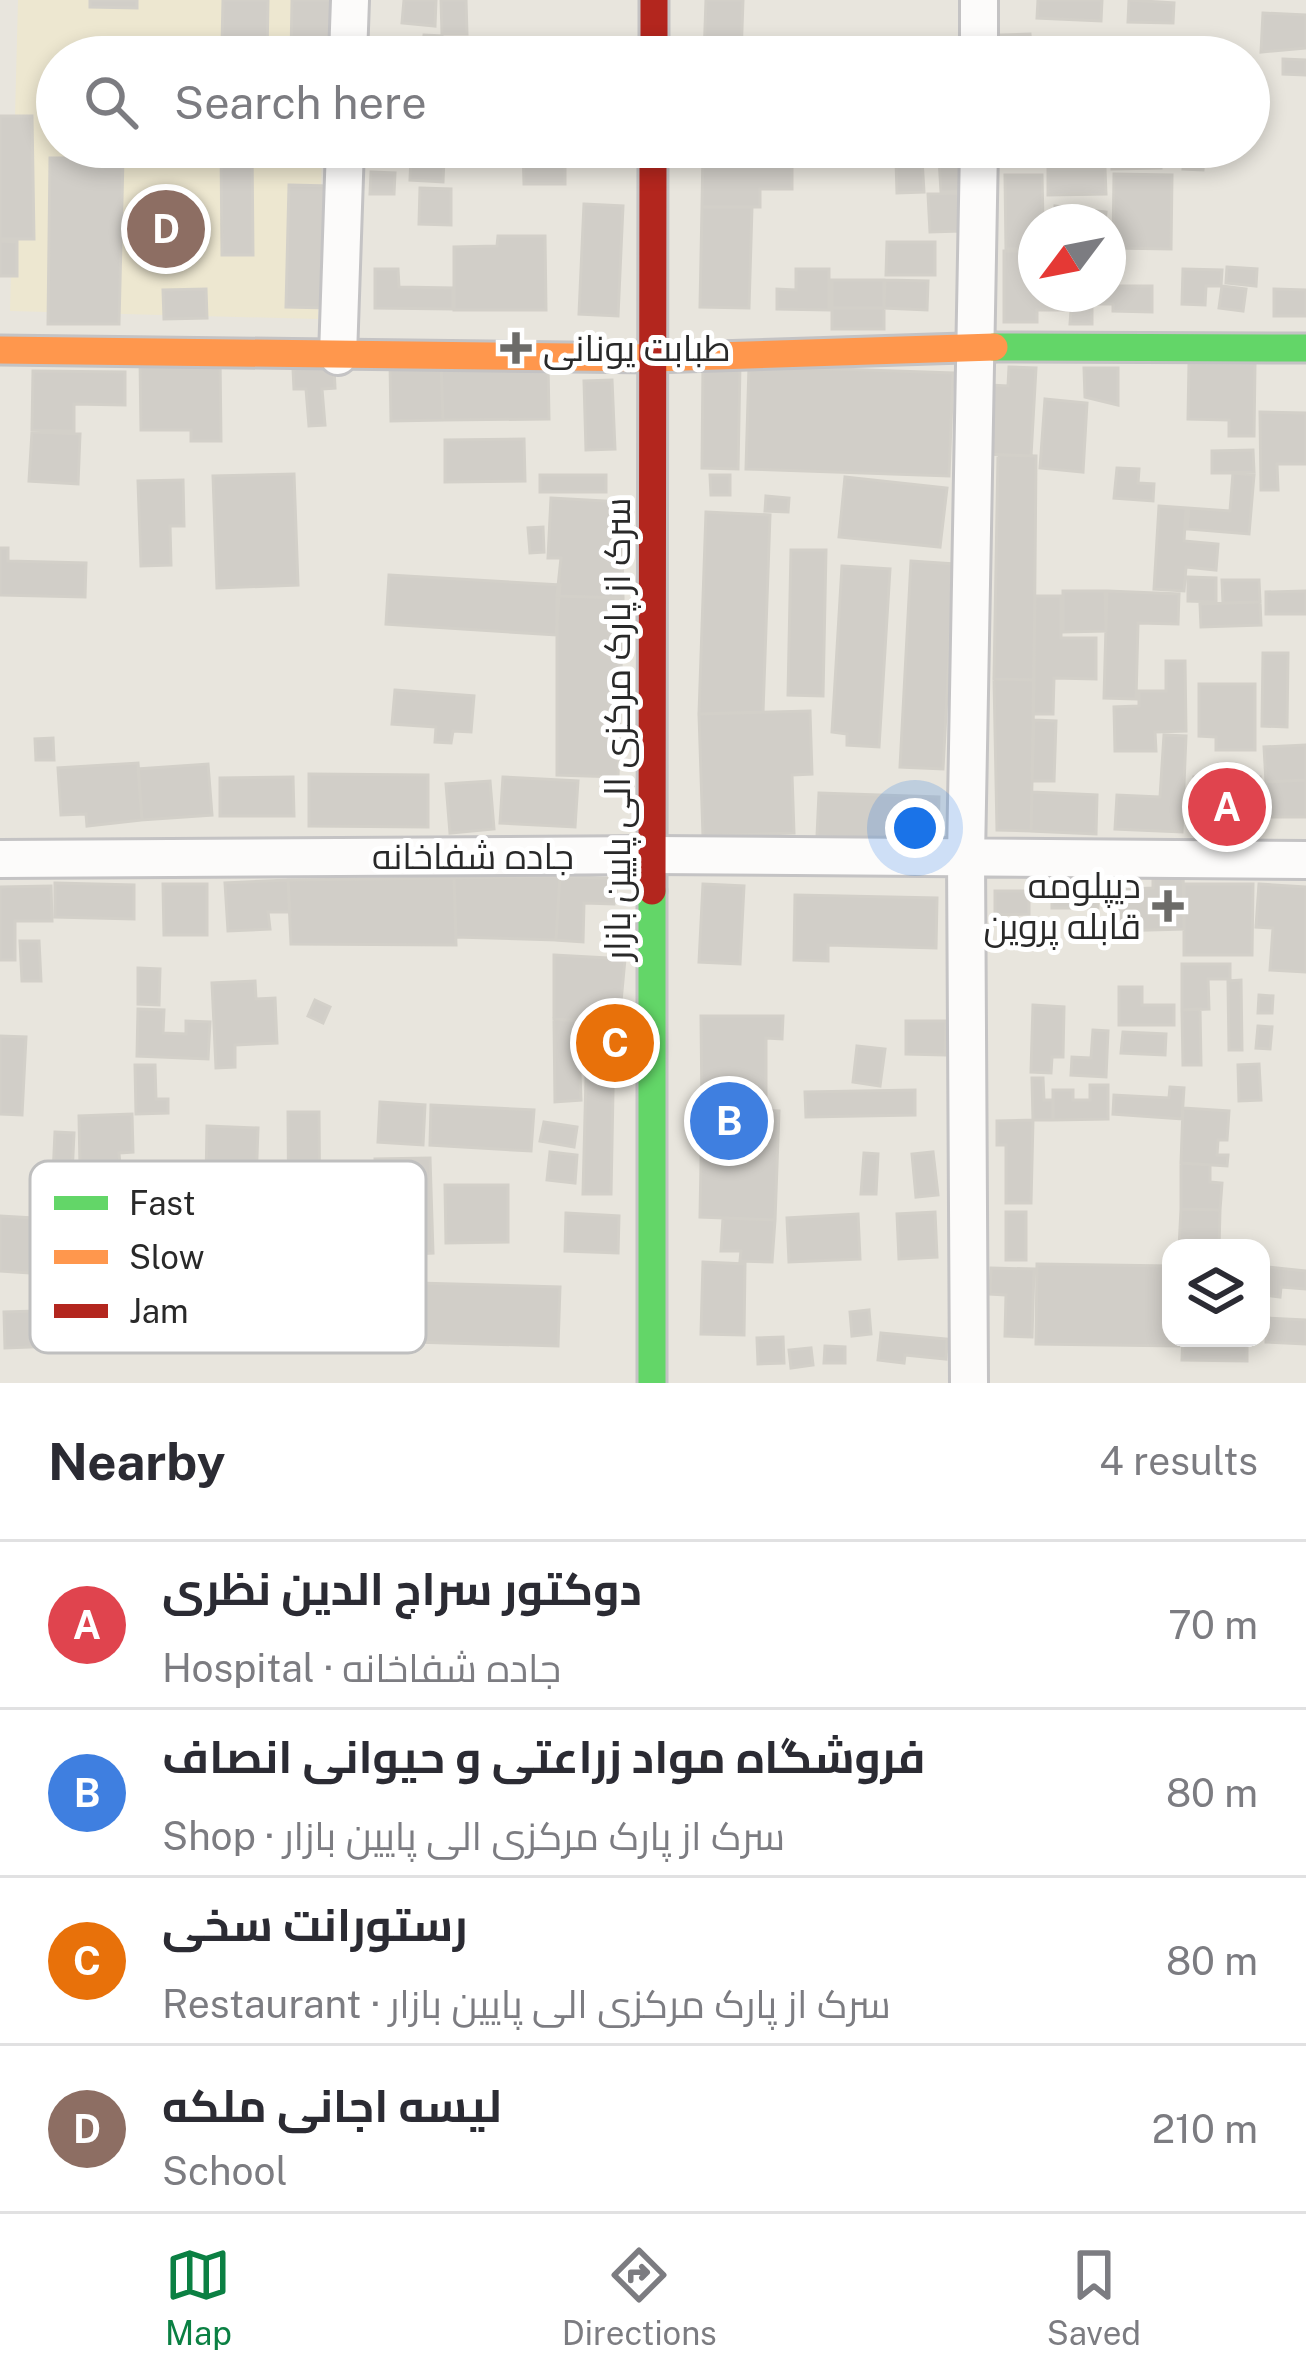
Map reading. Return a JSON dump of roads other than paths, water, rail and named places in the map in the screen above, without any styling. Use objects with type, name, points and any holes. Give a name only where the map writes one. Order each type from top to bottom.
[{"type":"street","points":[[349,36],[350,0]]},
{"type":"street","points":[[654,0],[654,36]]},
{"type":"street","points":[[979,0],[979,36]]},
{"type":"street","points":[[338,356],[344,168]]},
{"type":"street","name":"سرک از پارک مرکزی الی پایین بازار","points":[[652,1383],[653,168]]},
{"type":"street","points":[[969,1383],[966,857],[979,168]]},
{"type":"street","points":[[0,350],[653,358],[979,348],[1306,348]]},
{"type":"street","name":"جاده شفاخانه","points":[[0,859],[653,855],[1306,860]]},
{"type":"place","name":"لیسه اجانی ملکه","points":[[166,229]]},
{"type":"place","name":"طبابت یونانی","points":[[516,348]]},
{"type":"place","name":"دوکتور سراج الدین نظری","points":[[1227,807]]},
{"type":"place","name":"دیپلومه قابله پروین","points":[[1168,906]]},
{"type":"place","name":"رستورانت سخی","points":[[615,1043]]},
{"type":"place","name":"فروشگاه مواد زراعتی و حیوانی انصاف","points":[[729,1121]]}]
